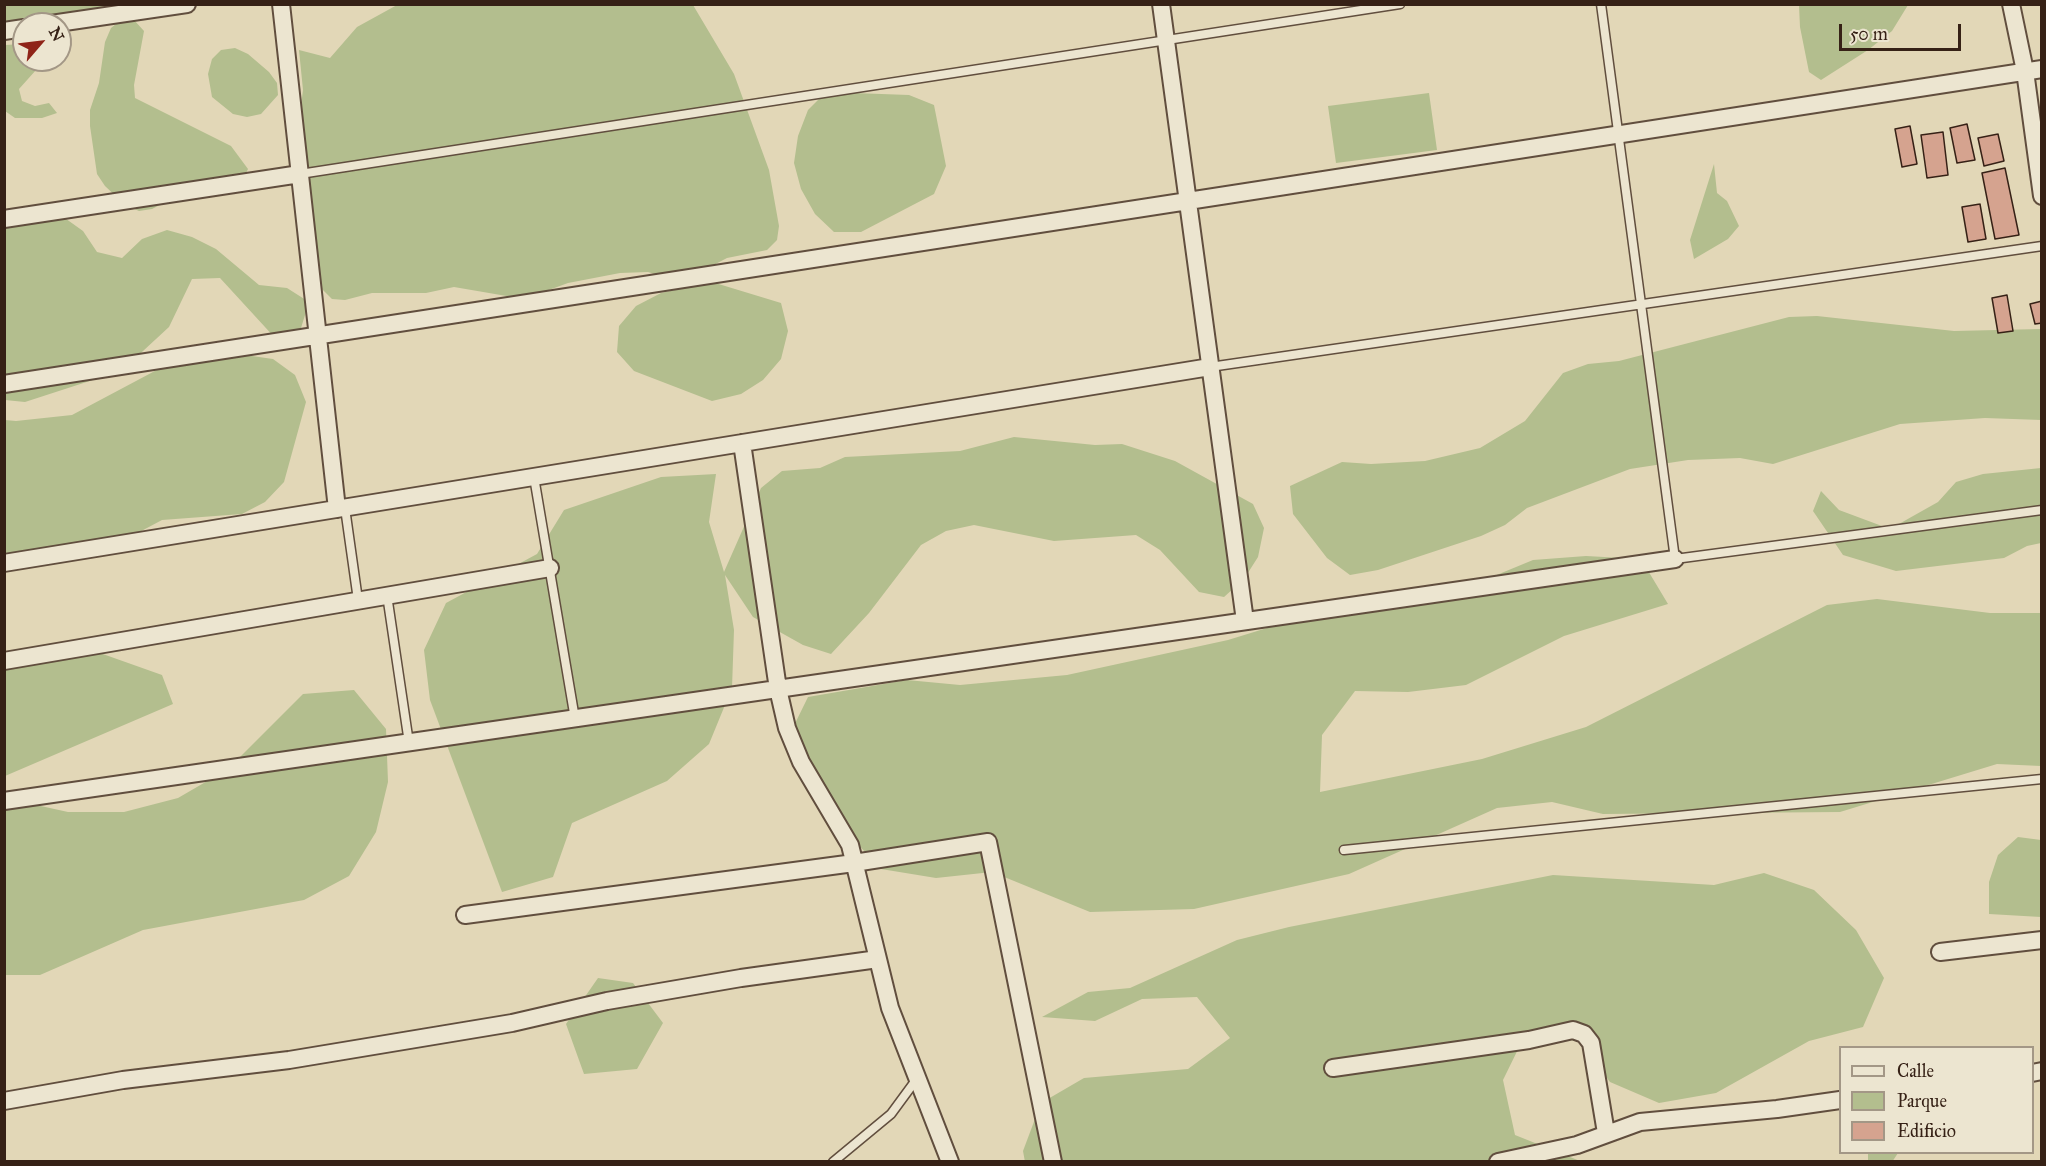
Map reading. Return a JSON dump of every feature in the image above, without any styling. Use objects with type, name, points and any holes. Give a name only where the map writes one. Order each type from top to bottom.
[{"type":"street","points":[[72,21],[187,4]]},
{"type":"street","points":[[281,4],[318,336],[341,508]]},
{"type":"street","points":[[1161,4],[1245,621]]},
{"type":"street","points":[[2011,4],[2033,70],[2042,196]]},
{"type":"street","points":[[4,384],[2033,70]]},
{"type":"street","points":[[4,219],[300,174]]},
{"type":"street","points":[[4,563],[1210,367]]},
{"type":"street","points":[[742,443],[778,689],[794,748],[850,845],[890,1008],[950,1161]]},
{"type":"street","points":[[4,801],[1676,559]]},
{"type":"street","points":[[4,661],[550,568]]},
{"type":"street","points":[[465,915],[854,863],[988,842],[1053,1161]]},
{"type":"street","points":[[1940,952],[2042,940]]},
{"type":"street","points":[[4,1101],[123,1080],[288,1060],[512,1023],[607,1001],[741,978],[878,959]]},
{"type":"street","points":[[1333,1068],[1529,1040],[1573,1030],[1584,1034],[1591,1043],[1606,1133]]},
{"type":"street","points":[[1498,1161],[1577,1145],[1640,1122],[1777,1109],[1839,1100]]},
{"type":"lane","points":[[300,174],[1400,4]]},
{"type":"lane","points":[[1601,4],[1676,559],[2042,510]]},
{"type":"lane","points":[[1210,367],[2042,246]]},
{"type":"lane","points":[[534,477],[575,719]]},
{"type":"lane","points":[[341,508],[358,600]]},
{"type":"lane","points":[[387,596],[409,743]]},
{"type":"lane","points":[[1344,850],[2042,778]]},
{"type":"lane","points":[[833,1161],[891,1114],[912,1089],[917,1077]]},
{"type":"green space","points":[[1799,4],[1908,5],[1892,31],[1868,50],[1821,80],[1809,72],[1800,27]]},
{"type":"green space","points":[[4,5],[140,5],[72,21],[72,12],[12,12],[12,27],[5,29]]},
{"type":"green space","points":[[397,5],[693,5],[734,74],[769,170],[779,226],[777,240],[767,250],[727,258],[702,271],[661,276],[648,272],[620,273],[568,283],[524,299],[454,287],[426,293],[372,293],[345,300],[332,299],[322,289],[313,264],[296,145],[303,90],[299,50],[330,58],[357,27]]},
{"type":"green space","points":[[121,20],[134,20],[144,31],[134,85],[135,98],[231,146],[248,169],[242,181],[175,197],[152,209],[139,211],[125,205],[105,186],[97,174],[90,110],[99,83],[105,42],[111,28]]},
{"type":"green space","points":[[5,45],[12,45],[12,72],[34,72],[19,89],[22,101],[35,106],[49,103],[57,113],[42,118],[15,118],[5,111]]},
{"type":"green space","points":[[235,48],[248,54],[269,72],[277,83],[278,95],[261,114],[247,117],[233,114],[212,97],[208,74],[212,59],[221,50]]},
{"type":"green space","points":[[826,92],[909,95],[934,105],[946,166],[934,194],[861,232],[834,232],[815,214],[801,189],[794,163],[798,136],[808,110]]},
{"type":"green space","points":[[1429,93],[1437,150],[1336,163],[1328,106]]},
{"type":"green space","points":[[1714,164],[1717,193],[1727,201],[1739,226],[1728,239],[1694,259],[1690,240]]},
{"type":"green space","points":[[62,216],[83,231],[97,252],[122,258],[142,239],[167,230],[192,237],[216,249],[259,285],[287,288],[309,302],[301,328],[276,339],[220,278],[192,279],[169,327],[130,363],[102,377],[25,402],[5,400],[5,227]]},
{"type":"green space","points":[[712,282],[781,303],[788,331],[781,359],[763,380],[741,394],[712,401],[634,371],[617,352],[619,326],[636,306],[661,293]]},
{"type":"green space","points":[[1817,316],[1954,331],[2041,329],[2041,420],[1985,418],[1900,424],[1773,464],[1740,458],[1688,460],[1630,469],[1527,508],[1505,525],[1481,536],[1378,570],[1350,575],[1327,558],[1293,514],[1290,486],[1342,462],[1371,464],[1425,461],[1480,448],[1525,421],[1563,373],[1588,364],[1619,361],[1789,317]]},
{"type":"green space","points":[[217,351],[273,359],[295,375],[306,402],[284,482],[265,502],[242,514],[162,520],[115,545],[87,552],[5,553],[5,420],[16,421],[72,415],[168,364]]},
{"type":"green space","points":[[1014,437],[1095,445],[1122,444],[1175,461],[1253,504],[1264,528],[1258,557],[1244,579],[1224,597],[1199,592],[1160,550],[1136,535],[1054,541],[974,525],[946,531],[921,545],[869,613],[831,654],[803,645],[753,617],[725,575],[734,630],[732,688],[709,744],[667,781],[572,823],[553,877],[502,892],[430,700],[424,650],[446,603],[537,554],[564,510],[661,477],[716,474],[709,522],[724,572],[761,488],[782,471],[820,468],[845,457],[960,451]]},
{"type":"green space","points":[[2041,468],[2041,543],[2027,546],[2004,558],[1896,571],[1843,555],[1813,511],[1821,491],[1839,510],[1890,529],[1938,502],[1956,482],[1983,474]]},
{"type":"green space","points":[[1586,556],[1641,559],[1668,604],[1564,636],[1466,685],[1408,692],[1355,691],[1322,735],[1320,792],[1482,759],[1586,727],[1827,605],[1877,599],[1990,613],[2041,613],[2041,766],[1997,764],[1840,812],[1603,814],[1552,802],[1497,808],[1349,874],[1194,909],[1090,912],[992,872],[936,878],[881,869],[807,790],[784,746],[808,697],[907,680],[960,685],[1067,675],[1228,640],[1332,608],[1436,600],[1533,560]]},
{"type":"green space","points":[[74,649],[100,653],[162,675],[173,704],[5,776],[5,662]]},
{"type":"green space","points":[[354,690],[386,729],[388,782],[376,832],[349,876],[304,900],[143,930],[40,975],[5,975],[5,805],[18,801],[68,812],[124,812],[178,798],[228,769],[303,694]]},
{"type":"green space","points":[[2018,837],[2041,840],[2041,917],[1989,914],[1989,882],[1998,855]]},
{"type":"green space","points":[[1764,873],[1814,890],[1856,930],[1884,978],[1863,1027],[1809,1041],[1716,1093],[1659,1103],[1610,1082],[1580,1042],[1527,1031],[1503,1080],[1515,1135],[1580,1161],[1025,1162],[1023,1151],[1041,1103],[1084,1078],[1188,1069],[1230,1038],[1197,997],[1142,999],[1095,1021],[1042,1017],[1088,992],[1130,988],[1237,940],[1289,927],[1553,875],[1714,885]]},
{"type":"green space","points":[[598,978],[633,983],[663,1023],[637,1069],[584,1074],[566,1024]]},
{"type":"green space","points":[[1868,1154],[1897,1154],[1892,1162],[1868,1161]]},
{"type":"building","points":[[1967,124],[1975,160],[1957,163],[1950,128]]},
{"type":"building","points":[[1910,126],[1917,164],[1902,167],[1895,129]]},
{"type":"building","points":[[1943,132],[1948,175],[1927,178],[1921,135]]},
{"type":"building","points":[[1998,134],[2004,161],[1984,166],[1978,138]]},
{"type":"building","points":[[2005,168],[2019,235],[1995,239],[1982,173]]},
{"type":"building","points":[[1980,204],[1986,239],[1968,242],[1962,207]]},
{"type":"building","points":[[2007,295],[2013,331],[1998,333],[1992,298]]},
{"type":"building","points":[[2042,301],[2042,323],[2035,324],[2030,304]]}]
